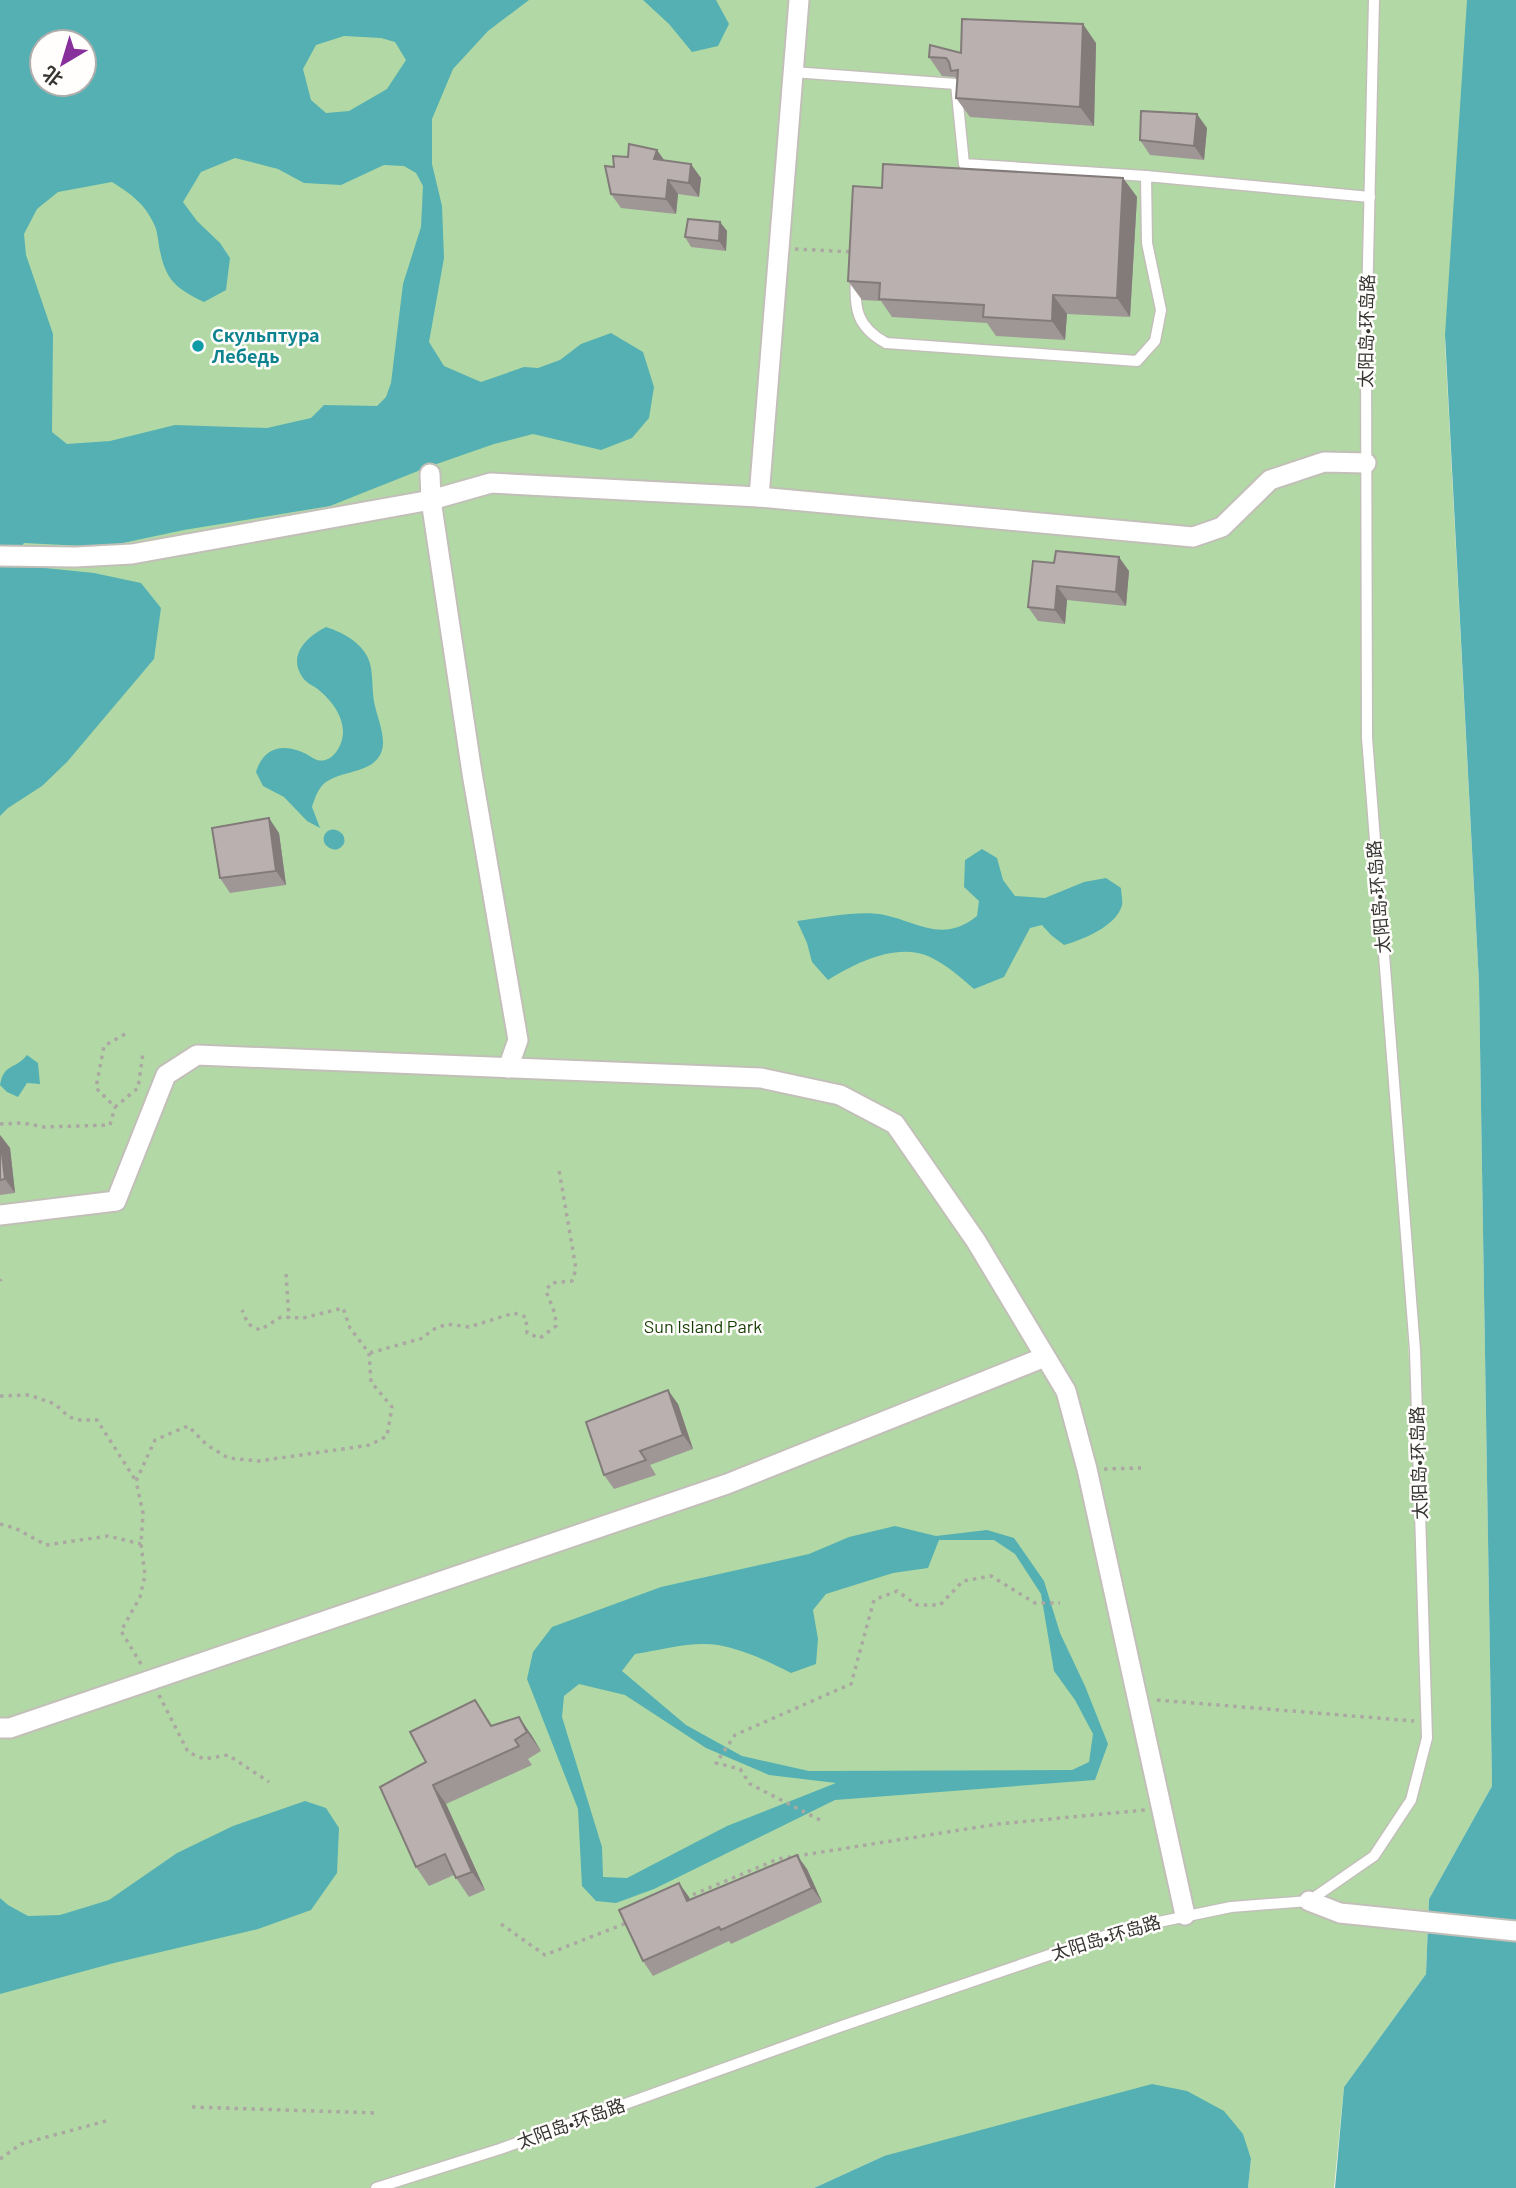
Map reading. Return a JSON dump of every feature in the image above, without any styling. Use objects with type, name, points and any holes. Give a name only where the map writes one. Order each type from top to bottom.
[{"type":"street","points":[[759,497],[799,0]]},
{"type":"street","points":[[7,557],[132,554],[432,500],[491,483],[759,497],[1193,537],[1222,527],[1270,480],[1324,462],[1366,463]]},
{"type":"street","points":[[430,474],[472,773],[518,1040],[508,1068]]},
{"type":"street","points":[[0,1214],[116,1201],[166,1075],[197,1055],[761,1078],[841,1095],[895,1124],[976,1241],[1066,1391],[1087,1469],[1185,1915]]},
{"type":"street","points":[[0,1728],[10,1728],[727,1485],[1045,1357]]},
{"type":"street","points":[[1310,1901],[1340,1913],[1516,1931]]},
{"type":"lane","name":"太阳岛•环岛路","points":[[376,2188],[500,2150],[842,2026],[1125,1929],[1231,1907],[1310,1901],[1374,1856],[1411,1800],[1427,1738],[1415,1350],[1367,738],[1366,463],[1374,0]]},
{"type":"lane","points":[[793,72],[956,84],[964,164],[1146,176],[1370,197]]},
{"type":"lane","points":[[856,265],[855,303],[868,333],[886,343],[1137,361],[1155,341],[1161,310],[1147,243],[1146,176]]},
{"type":"path","points":[[779,249],[863,252]]},
{"type":"path","points":[[115,1107],[96,1088],[104,1046],[125,1034]]},
{"type":"path","points":[[0,1124],[23,1123],[44,1127],[110,1125],[115,1107],[138,1088],[143,1053]]},
{"type":"path","points":[[369,1353],[424,1338],[432,1330],[447,1324],[469,1326],[514,1313],[526,1317],[527,1333],[540,1338],[555,1326],[555,1314],[546,1291],[551,1283],[572,1281],[576,1269],[559,1170]]},
{"type":"path","points":[[286,1275],[289,1318]]},
{"type":"path","points":[[136,1481],[155,1440],[188,1426],[207,1445],[228,1458],[259,1461],[370,1445],[387,1437],[392,1407],[372,1382],[369,1353],[350,1328],[343,1308],[303,1318],[281,1317],[260,1331],[248,1324],[242,1310]]},
{"type":"path","points":[[0,1395],[29,1395],[55,1404],[69,1417],[97,1420],[136,1481],[143,1513],[141,1544],[145,1575],[141,1597],[121,1631],[152,1680],[188,1752],[204,1759],[228,1755],[269,1782]]},
{"type":"path","points":[[1087,1469],[1141,1468]]},
{"type":"path","points":[[0,1524],[15,1528],[46,1545],[108,1536],[141,1544]]},
{"type":"path","points":[[820,1820],[750,1784],[740,1769],[716,1763],[735,1735],[850,1684],[874,1601],[897,1591],[917,1605],[940,1605],[963,1581],[991,1576],[1035,1603],[1060,1603]]},
{"type":"path","points":[[1137,1699],[1427,1722]]},
{"type":"path","points":[[675,1902],[778,1859],[998,1824],[1161,1808]]},
{"type":"path","points":[[501,1924],[545,1955],[637,1919]]},
{"type":"path","points":[[192,2107],[377,2113]]},
{"type":"path","points":[[0,2159],[21,2144],[106,2121]]},
{"type":"green space","name":"Sun Island Park","points":[[0,0],[1468,0],[1445,342],[1479,983],[1492,1786],[1429,1899],[1426,1974],[1344,2087],[1334,2188],[1248,2188],[1251,2159],[884,2156],[814,2188],[0,2188]],"holes":[[[1391,1052],[1415,1350],[1421,1566]]]},
{"type":"water","points":[[0,0],[529,0],[488,31],[453,69],[432,119],[432,164],[442,206],[444,258],[429,342],[444,366],[481,382],[524,367],[538,368],[560,360],[581,344],[611,333],[643,352],[654,387],[649,418],[632,438],[601,450],[533,434],[494,444],[428,467],[330,506],[184,530],[104,547],[24,543],[14,557],[26,566],[94,573],[141,583],[161,608],[154,659],[67,762],[42,786],[0,816]],"holes":[[[344,36],[381,38],[395,42],[406,60],[387,89],[349,111],[326,113],[311,100],[303,69],[316,45]],[[235,158],[278,169],[304,183],[341,185],[384,165],[404,166],[416,173],[423,186],[421,227],[403,284],[391,383],[386,397],[377,406],[324,405],[311,418],[267,428],[175,425],[110,441],[67,444],[52,432],[53,334],[26,255],[24,234],[37,209],[58,192],[112,182],[136,200],[150,217],[169,277],[180,288],[204,302],[226,290],[230,258],[183,202],[201,172]]]},
{"type":"water","points":[[643,0],[716,0],[729,24],[718,46],[692,52],[669,24]]},
{"type":"water","points":[[1467,0],[1516,0],[1516,2188],[1335,2188],[1344,2087],[1426,1974],[1429,1899],[1492,1786],[1479,983],[1445,335]]},
{"type":"water","points":[[326,627],[354,642],[369,660],[383,748],[376,760],[369,765],[335,777],[321,787],[312,807],[320,828],[307,821],[284,797],[263,786],[256,772],[263,758],[273,750],[294,749],[322,761],[332,757],[339,748],[343,726],[339,715],[333,704],[303,678],[297,662],[301,648],[312,636]]},
{"type":"water","points":[[982,849],[997,858],[1003,880],[1015,896],[1045,898],[1084,882],[1106,878],[1121,888],[1122,903],[1119,913],[1098,931],[1064,945],[1042,925],[1030,928],[1004,977],[974,989],[942,964],[917,953],[891,953],[877,957],[828,980],[812,962],[797,921],[870,913],[940,930],[952,929],[977,916],[979,901],[964,887],[965,860]]},
{"type":"water","points":[[27,1055],[38,1063],[40,1084],[27,1083],[18,1097],[0,1085],[4,1073]]},
{"type":"water","points":[[895,1526],[936,1536],[987,1530],[1014,1538],[1044,1581],[1060,1633],[1108,1744],[1095,1780],[835,1800],[654,1889],[616,1903],[596,1901],[582,1886],[578,1809],[527,1679],[533,1652],[552,1627],[661,1587],[809,1554],[849,1537]],"holes":[[[939,1540],[994,1540],[1015,1554],[1041,1594],[1054,1671],[1075,1700],[1093,1734],[1089,1762],[1072,1770],[809,1771],[742,1756],[686,1725],[622,1671],[635,1654],[698,1644],[737,1650],[791,1673],[816,1664],[818,1639],[813,1610],[826,1594],[893,1573],[928,1568]],[[579,1684],[625,1695],[706,1748],[769,1775],[836,1783],[727,1826],[627,1878],[603,1877],[602,1847],[562,1717],[564,1696]]]},
{"type":"water","points":[[305,1801],[326,1808],[339,1828],[337,1873],[311,1910],[258,1929],[114,1963],[0,1994],[0,1898],[28,1916],[60,1915],[109,1900],[177,1853],[233,1826]]},
{"type":"water","points":[[1152,2084],[1187,2091],[1224,2111],[1243,2134],[1251,2159],[1248,2188],[814,2188],[884,2156]]},
{"type":"building","points":[[962,19],[1083,24],[1080,107],[956,98],[958,70],[951,71],[946,58],[929,57],[930,45],[961,53]]},
{"type":"building","points":[[1141,111],[1197,114],[1194,146],[1140,140]]},
{"type":"building","points":[[629,144],[657,150],[654,159],[691,164],[689,183],[668,180],[666,199],[611,194],[605,166],[614,167],[613,156],[628,157]]},
{"type":"building","points":[[883,164],[1123,178],[1117,298],[1053,295],[1052,321],[983,317],[984,305],[879,299],[880,283],[848,281],[853,186],[882,188]]},
{"type":"building","points":[[688,219],[720,222],[719,241],[685,237]]},
{"type":"building","points":[[1056,551],[1119,557],[1116,592],[1057,586],[1055,610],[1028,607],[1033,561],[1054,563]]},
{"type":"building","points":[[269,818],[276,871],[220,878],[212,828]]},
{"type":"building","points":[[0,1137],[5,1179],[0,1180]]},
{"type":"building","points":[[668,1390],[683,1435],[640,1451],[646,1460],[604,1475],[586,1422]]},
{"type":"building","points":[[475,1700],[491,1726],[519,1717],[527,1732],[515,1740],[519,1746],[433,1785],[472,1872],[456,1878],[445,1854],[416,1867],[380,1787],[426,1762],[410,1732]]},
{"type":"building","points":[[797,1855],[812,1888],[721,1930],[719,1927],[643,1961],[619,1910],[679,1883],[687,1901]]},
{"type":"place","name":"Скульптура Лебедь","points":[[198,346]]}]
